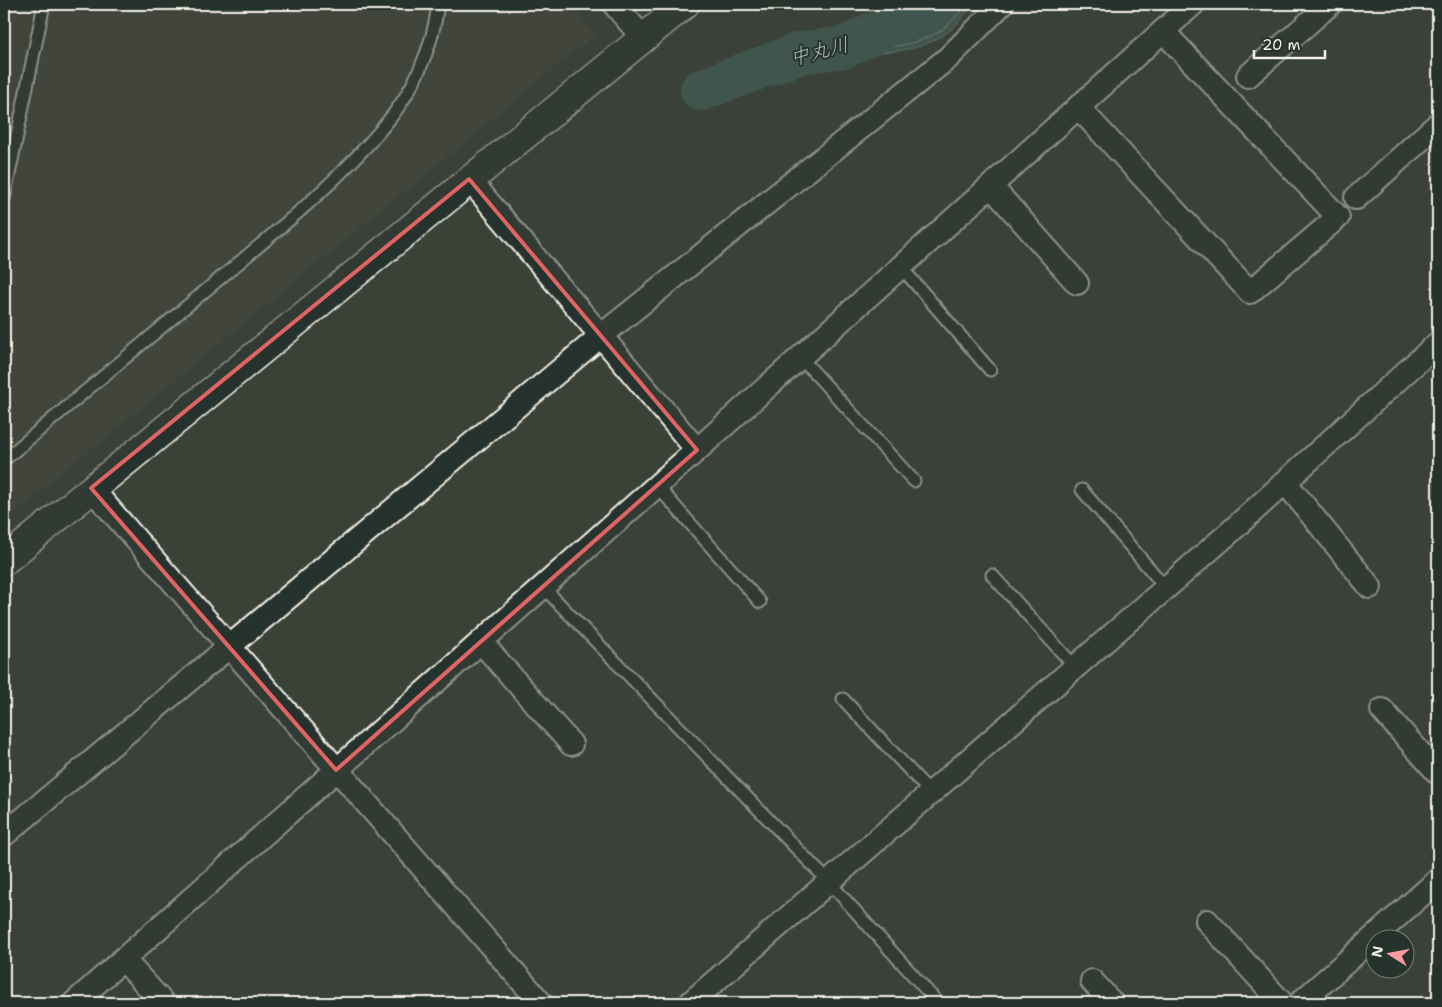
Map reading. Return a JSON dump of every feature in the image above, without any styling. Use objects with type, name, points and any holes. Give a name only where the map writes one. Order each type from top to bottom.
[{"type":"street","points":[[614,4],[643,38]]},
{"type":"street","points":[[4,561],[685,4]]},
{"type":"street","points":[[4,835],[602,335],[948,58],[1002,4]]},
{"type":"street","points":[[74,1003],[698,450],[1193,4]]},
{"type":"street","points":[[1248,76],[1330,4]]},
{"type":"street","points":[[1078,107],[1250,292],[1338,217],[1163,31]]},
{"type":"street","points":[[1356,198],[1438,124]]},
{"type":"street","points":[[469,179],[698,450]]},
{"type":"street","points":[[991,186],[1077,283]]},
{"type":"street","points":[[690,1003],[1166,588],[1438,343]]},
{"type":"street","points":[[1285,482],[1370,587]]},
{"type":"street","points":[[91,488],[541,1003]]},
{"type":"street","points":[[481,642],[571,744]]},
{"type":"street","points":[[1382,710],[1438,773]]},
{"type":"street","points":[[1300,1003],[1438,880]]},
{"type":"street","points":[[1207,921],[1282,1003]]},
{"type":"street","points":[[123,959],[163,1003]]},
{"type":"street","points":[[1092,981],[1112,1003]]},
{"type":"lane","points":[[4,199],[44,4]]},
{"type":"lane","points":[[4,460],[249,254],[333,179],[385,126],[420,71],[436,26],[438,4]]},
{"type":"lane","points":[[900,267],[990,370]]},
{"type":"lane","points":[[800,357],[914,482]]},
{"type":"lane","points":[[657,486],[760,602]]},
{"type":"lane","points":[[1082,490],[1166,588]]},
{"type":"lane","points":[[992,575],[1075,667]]},
{"type":"lane","points":[[543,587],[829,882],[938,1003]]},
{"type":"lane","points":[[843,699],[931,793]]},
{"type":"highlighted area","points":[[469,179],[697,450],[336,770],[91,488]]},
{"type":"shaded area","points":[[4,4],[569,4],[596,34],[4,521]]},
{"type":"water","points":[[899,4],[975,4],[945,34],[919,46],[890,52],[861,52],[833,49]]},
{"type":"waterway","name":"中丸川","points":[[701,90],[800,53],[845,47],[933,4]]}]
